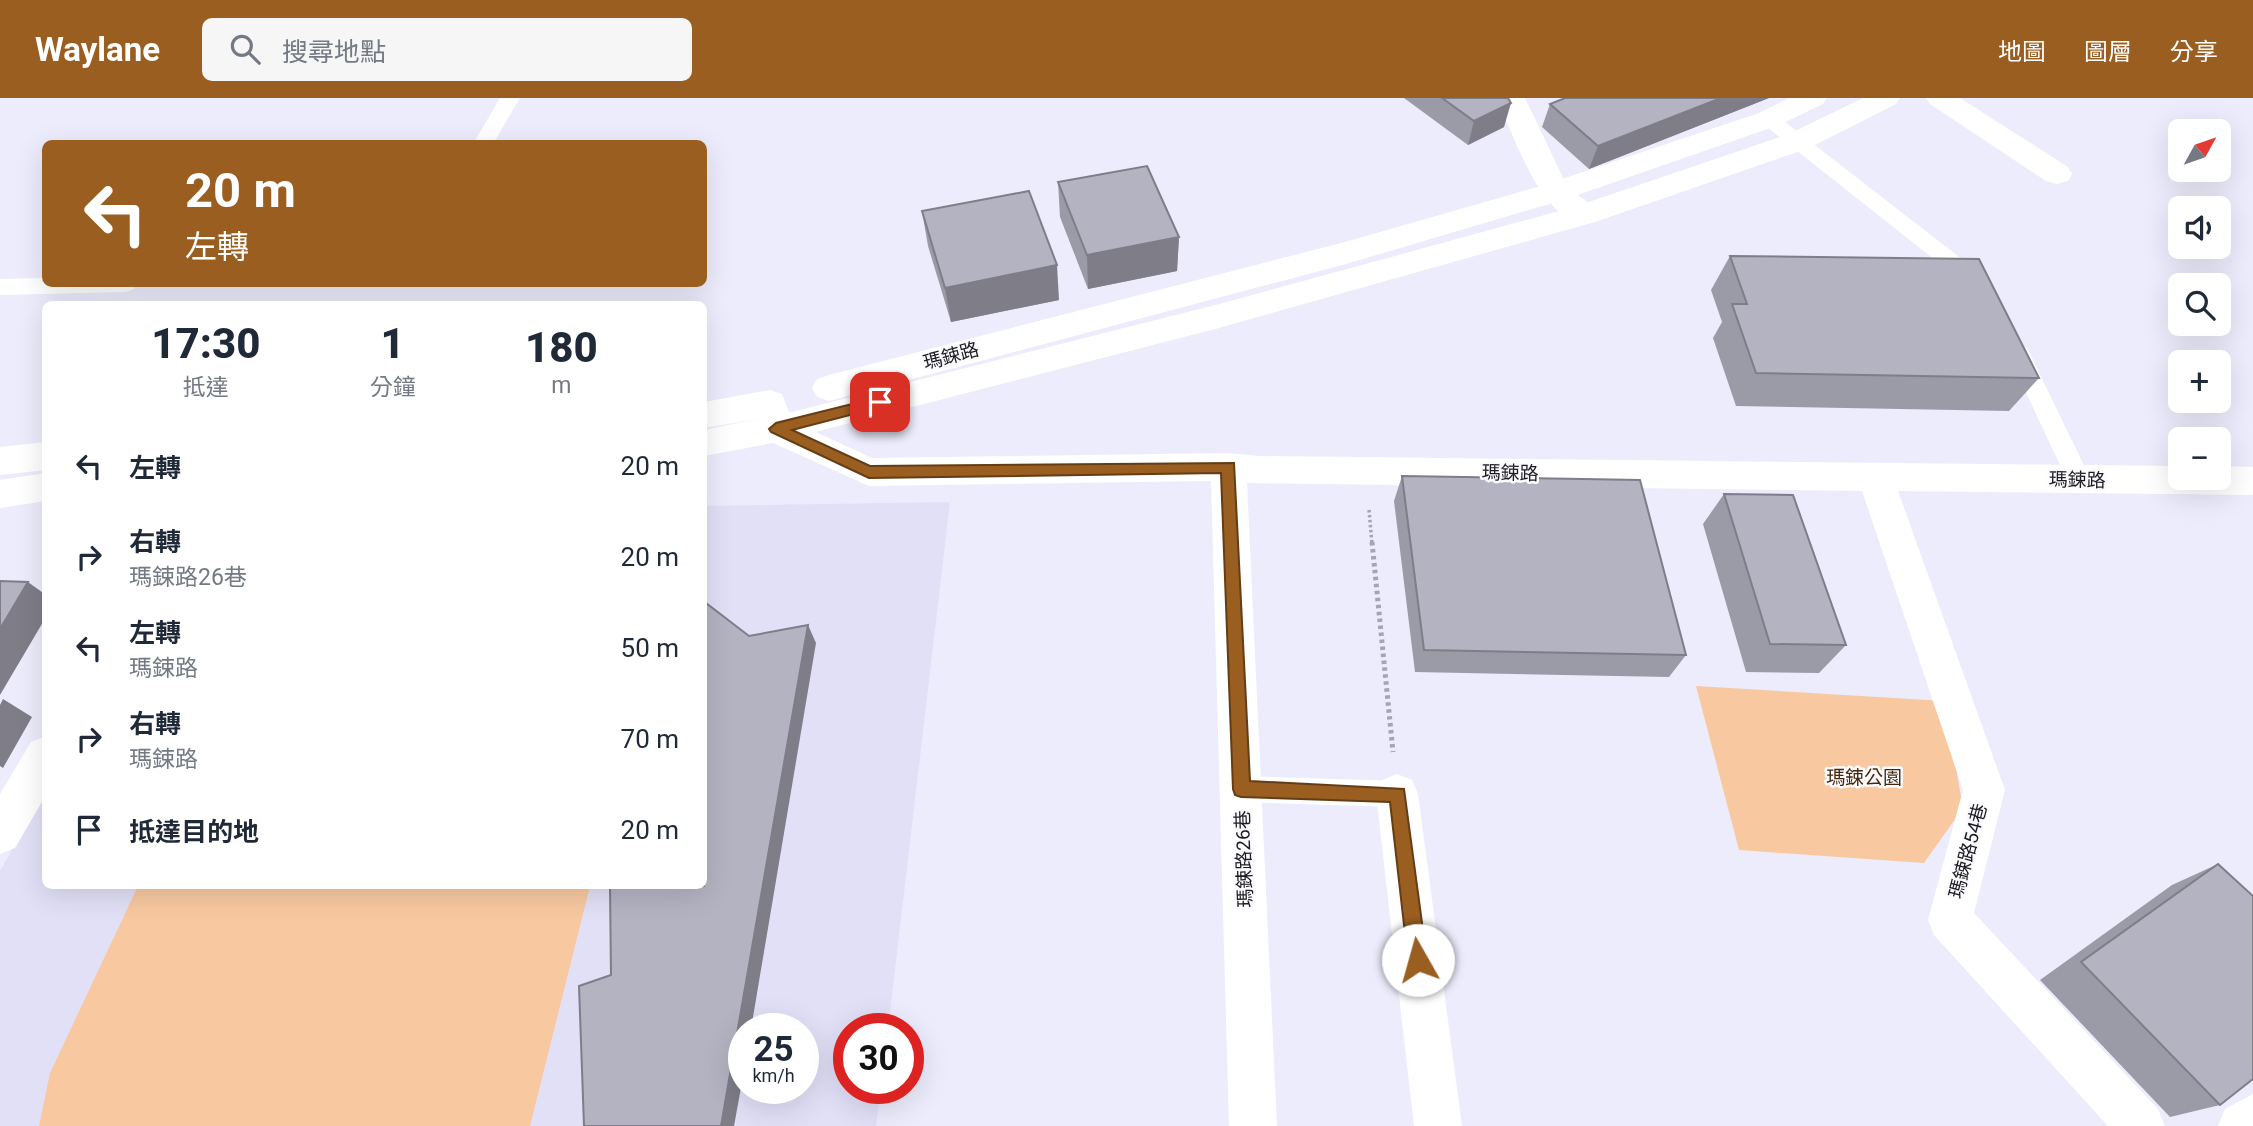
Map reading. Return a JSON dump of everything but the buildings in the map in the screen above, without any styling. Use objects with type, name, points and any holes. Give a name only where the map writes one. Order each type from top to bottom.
[{"type":"street","points":[[1511,98],[1555,192],[1584,215]]},
{"type":"street","name":"瑪鋉路","points":[[707,442],[773,416],[1555,192],[1769,119],[1813,98]]},
{"type":"street","name":"瑪鋉路","points":[[707,415],[773,416],[1245,309],[1584,215],[1799,141],[1886,98]]},
{"type":"street","points":[[1940,98],[2057,174]]},
{"type":"street","name":"瑪鋉路","points":[[773,416],[869,472],[1228,467],[1875,478],[2253,481]]},
{"type":"street","points":[[0,461],[42,456]]},
{"type":"street","name":"瑪鋉路26巷","points":[[1228,467],[1253,1126]]},
{"type":"street","name":"瑪鋉路54巷","points":[[1875,478],[1984,790],[1950,920],[2141,1126]]},
{"type":"street","points":[[0,494],[42,488]]},
{"type":"street","points":[[0,834],[10,796],[42,760]]},
{"type":"street","points":[[1397,794],[1438,1126]]},
{"type":"street","points":[[2242,1126],[2253,1118]]},
{"type":"lane","points":[[485,140],[510,98]]},
{"type":"lane","points":[[1769,119],[1969,274],[1994,299]]},
{"type":"lane","points":[[0,287],[42,286]]},
{"type":"lane","points":[[2011,336],[2079,480]]},
{"type":"lane","points":[[1241,789],[1397,794]]},
{"type":"path","points":[[1365,471],[1397,794]]},
{"type":"shaded area","points":[[950,502],[890,1013],[833,1013],[833,1104],[879,1104],[876,1126],[0,1126],[0,871],[42,796],[42,889],[707,889],[707,506]]},
{"type":"green space","name":"瑪鋉公園","points":[[1696,686],[1944,701],[1963,808],[1924,863],[1739,850]]},
{"type":"green space","points":[[137,889],[589,889],[530,1126],[39,1126],[50,1073]]},
{"type":"route","points":[[880,402],[776,429],[869,472],[1228,467],[1241,789],[1397,794],[1418,960]]}]
